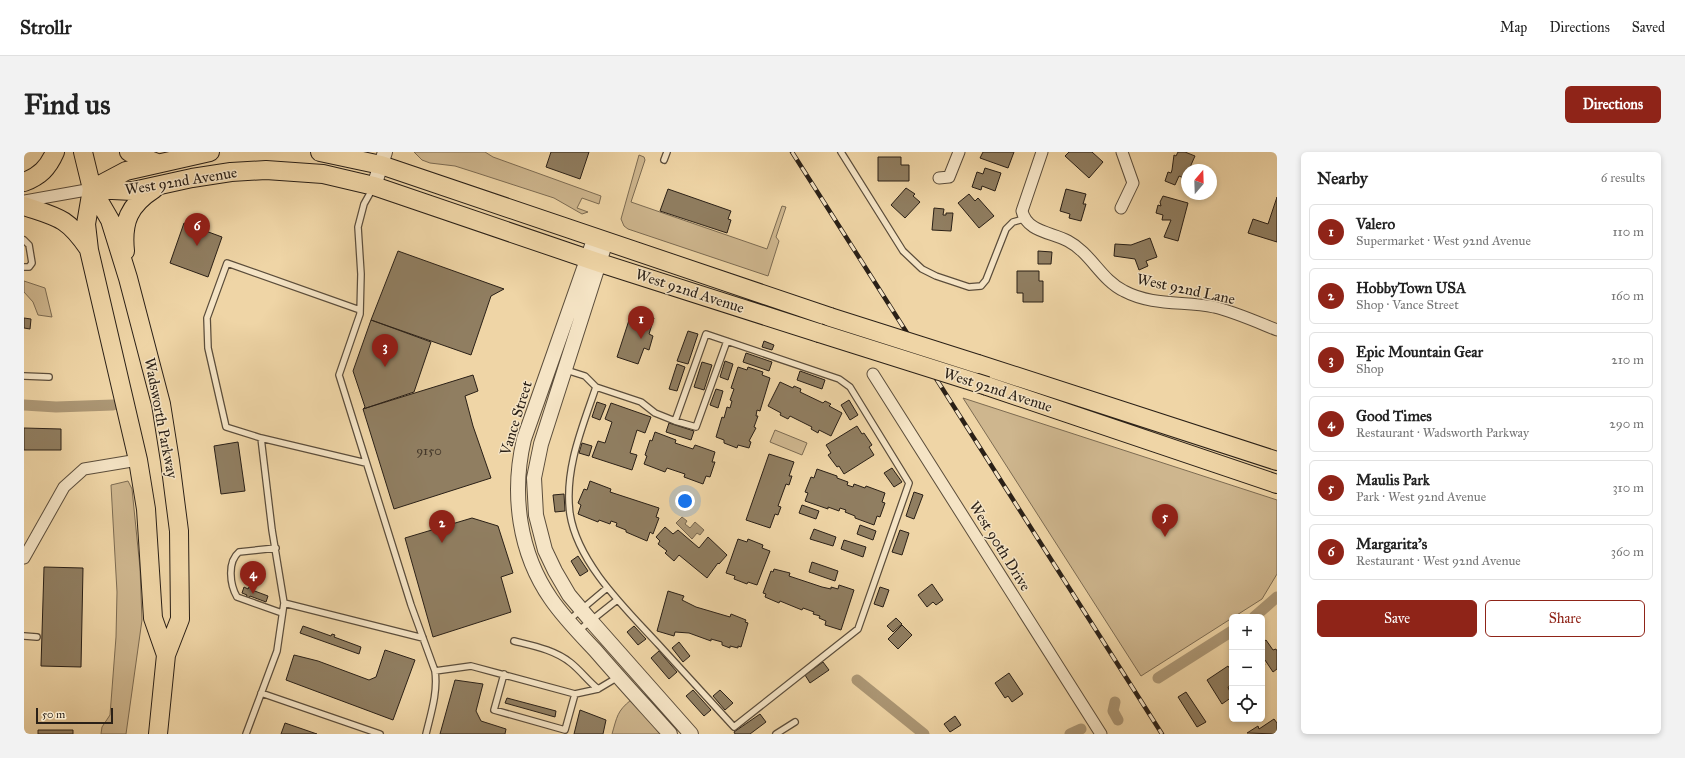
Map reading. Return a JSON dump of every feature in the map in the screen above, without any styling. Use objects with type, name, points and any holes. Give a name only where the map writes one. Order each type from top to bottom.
[{"type":"main road","points":[[24,182],[42,173],[51,161],[55,152]]},
{"type":"main road","name":"Wadsworth Parkway","points":[[83,152],[92,189],[110,220],[128,278],[161,404],[179,531],[180,619],[166,655],[160,732]]},
{"type":"main road","points":[[129,152],[157,163]]},
{"type":"main road","name":"West 92nd Avenue","points":[[320,152],[383,159],[601,239],[830,317],[1277,461]]},
{"type":"main road","name":"West 92nd Avenue","points":[[92,189],[126,171],[157,163],[212,163],[238,171],[323,174],[374,186],[594,260],[987,386],[1277,484]]},
{"type":"main road","name":"West 92nd Avenue","points":[[92,189],[128,191],[159,186],[212,163]]},
{"type":"main road","points":[[128,278],[124,240],[126,219],[138,200],[159,186]]},
{"type":"main road","name":"Wadsworth Parkway","points":[[92,189],[86,224],[89,250],[138,460],[146,509],[153,618],[166,655]]},
{"type":"main road","points":[[24,206],[59,217],[72,226],[89,250]]},
{"type":"street","points":[[939,178],[949,177],[958,152]]},
{"type":"street","points":[[1023,215],[1042,152]]},
{"type":"street","points":[[1121,208],[1133,183],[1122,152]]},
{"type":"street","points":[[374,186],[383,159]]},
{"type":"street","name":"West 92nd Avenue","points":[[24,201],[92,189]]},
{"type":"street","name":"West 92nd Lane","points":[[1023,215],[1031,226],[1068,241],[1082,251],[1112,284],[1124,291],[1138,297],[1173,304],[1214,307],[1277,330]]},
{"type":"street","name":"Vance Street","points":[[601,239],[524,439],[518,474],[520,520],[528,552],[551,599],[618,677],[670,734]]},
{"type":"street","name":"Vance Street","points":[[594,260],[565,370],[536,462],[534,496],[536,515],[545,550],[569,594],[591,621],[692,734]]},
{"type":"street","name":"West 90th Drive","points":[[873,374],[1101,734]]},
{"type":"street","points":[[24,558],[64,487],[84,469],[138,460]]},
{"type":"lane","points":[[664,160],[667,152]]},
{"type":"lane","points":[[841,152],[903,251],[922,269],[953,283],[969,287],[981,286],[986,280],[1006,229],[1023,215]]},
{"type":"lane","points":[[374,186],[364,204],[358,227],[361,274],[360,310],[339,375],[408,598],[435,670],[437,681],[434,702],[426,734]]},
{"type":"lane","points":[[24,240],[29,245],[32,263],[29,267],[24,267]]},
{"type":"lane","points":[[360,310],[227,263],[207,318],[208,348],[226,427],[261,438],[366,463]]},
{"type":"lane","points":[[596,387],[575,450],[569,489],[570,513],[574,529],[581,546],[607,588],[734,728],[858,629],[878,578],[909,483],[850,387],[839,379],[706,334],[675,421]]},
{"type":"lane","points":[[565,370],[586,376],[596,387],[641,402],[655,413],[696,427],[727,341]]},
{"type":"lane","points":[[24,376],[49,376]]},
{"type":"lane","points":[[246,734],[277,651],[284,603],[261,438]]},
{"type":"lane","points":[[276,548],[239,552],[232,560],[232,582],[237,598],[282,613]]},
{"type":"lane","points":[[569,620],[607,588]]},
{"type":"lane","points":[[578,631],[617,600]]},
{"type":"lane","points":[[284,603],[424,638]]},
{"type":"lane","points":[[24,636],[37,637]]},
{"type":"lane","points":[[514,641],[549,650],[560,656],[572,664],[598,689]]},
{"type":"lane","points":[[435,670],[471,666],[575,694],[598,689],[618,677]]},
{"type":"lane","points":[[504,674],[494,710],[565,730],[575,694]]},
{"type":"lane","points":[[261,693],[380,734]]},
{"type":"lane","points":[[776,734],[795,722]]},
{"type":"shaded area","points":[[414,152],[485,152],[493,157],[601,196],[599,204],[582,198],[577,208],[588,212],[582,214],[554,198],[455,166],[430,163],[422,160]]},
{"type":"shaded area","points":[[639,155],[644,157],[645,160],[631,202],[767,249],[782,206],[786,207],[776,237],[779,241],[768,276],[628,229],[624,226],[621,219]]},
{"type":"shaded area","points":[[24,281],[45,288],[52,317],[38,315],[33,302],[24,292]]},
{"type":"shaded area","points":[[963,398],[1277,500],[1277,574],[1262,599],[1238,614],[1229,614],[1229,620],[1141,676]]},
{"type":"shaded area","points":[[775,430],[807,443],[802,455],[770,442]]},
{"type":"shaded area","points":[[128,481],[132,489],[140,568],[142,620],[126,734],[101,734],[102,727],[110,715],[116,637],[117,592],[111,485]]},
{"type":"shaded area","points":[[682,517],[687,521],[685,524],[690,528],[695,522],[704,530],[700,535],[697,533],[692,539],[676,523]]},
{"type":"shaded area","points":[[631,700],[663,734],[612,734],[620,711]]},
{"type":"building","points":[[551,152],[589,152],[580,179],[546,167]]},
{"type":"building","points":[[983,152],[1014,152],[1008,168],[980,158]]},
{"type":"building","points":[[1069,152],[1092,152],[1103,162],[1089,178],[1065,156]]},
{"type":"building","points":[[1178,152],[1185,152],[1195,156],[1191,164],[1181,164],[1181,177],[1179,176],[1175,185],[1165,181],[1168,172],[1171,173],[1174,155],[1176,156]]},
{"type":"building","points":[[878,157],[901,157],[901,165],[909,165],[909,181],[878,181]]},
{"type":"building","points":[[985,168],[1001,173],[995,191],[982,186],[981,190],[972,187],[977,172],[983,174]]},
{"type":"building","points":[[906,188],[915,194],[913,196],[920,202],[905,218],[891,205]]},
{"type":"building","points":[[668,189],[731,211],[728,219],[731,220],[727,233],[660,211]]},
{"type":"building","points":[[1066,189],[1086,194],[1083,204],[1086,204],[1081,221],[1069,218],[1070,214],[1060,211]]},
{"type":"building","points":[[969,194],[975,201],[978,198],[994,216],[979,228],[958,203]]},
{"type":"building","points":[[1163,196],[1188,203],[1178,241],[1164,237],[1171,220],[1162,220],[1163,215],[1156,213],[1158,205],[1161,206],[1160,202]]},
{"type":"building","points":[[1277,197],[1277,242],[1248,233],[1253,219],[1268,224]]},
{"type":"building","points":[[934,208],[944,209],[943,215],[946,215],[946,213],[953,213],[951,231],[932,230]]},
{"type":"building","points":[[184,223],[222,237],[208,277],[170,263]]},
{"type":"building","points":[[1150,238],[1157,257],[1146,261],[1148,266],[1139,270],[1135,259],[1114,256],[1115,244],[1131,245]]},
{"type":"building","points":[[398,251],[504,289],[491,296],[471,355],[371,320]]},
{"type":"building","points":[[1038,251],[1052,252],[1051,264],[1038,264]]},
{"type":"building","points":[[1017,271],[1039,271],[1039,281],[1043,281],[1043,302],[1023,302],[1023,293],[1017,293]]},
{"type":"building","points":[[632,311],[654,318],[649,334],[653,336],[649,350],[644,348],[638,364],[617,357]]},
{"type":"building","points":[[24,318],[31,319],[30,329],[24,328]]},
{"type":"building","points":[[371,320],[431,342],[414,392],[363,409],[365,407],[353,371]]},
{"type":"building","points":[[688,331],[698,334],[688,364],[677,361]]},
{"type":"building","points":[[764,341],[774,345],[772,350],[762,347]]},
{"type":"building","points":[[746,353],[772,362],[769,371],[743,362]]},
{"type":"building","points":[[725,361],[733,364],[728,380],[720,377]]},
{"type":"building","points":[[702,362],[712,365],[704,390],[694,387]]},
{"type":"building","points":[[677,364],[685,367],[677,391],[669,389]]},
{"type":"building","points":[[738,367],[747,370],[748,367],[763,372],[762,375],[770,378],[760,411],[757,410],[756,416],[758,416],[754,427],[756,428],[749,441],[751,442],[749,448],[738,445],[737,448],[724,443],[724,440],[716,437],[722,417],[724,418],[727,407],[730,408],[732,401],[730,400],[734,389],[731,388]]},
{"type":"building","points":[[800,371],[825,380],[822,389],[797,380]]},
{"type":"building","points":[[473,375],[478,391],[465,396],[473,426],[491,478],[394,509],[363,409]]},
{"type":"building","points":[[780,382],[793,388],[794,386],[801,389],[800,392],[823,403],[825,401],[831,404],[829,406],[842,413],[831,436],[819,430],[818,433],[811,429],[812,427],[790,416],[788,419],[780,415],[781,413],[768,406]]},
{"type":"building","points":[[716,389],[723,391],[718,408],[710,405]]},
{"type":"building","points":[[849,400],[858,415],[850,420],[841,405]]},
{"type":"building","points":[[597,402],[606,405],[600,420],[592,417]]},
{"type":"building","points":[[611,403],[651,417],[645,433],[637,430],[630,453],[637,455],[632,470],[592,457],[598,441],[605,443],[612,422],[605,419]]},
{"type":"building","points":[[669,423],[694,431],[691,440],[666,432]]},
{"type":"building","points":[[857,426],[872,445],[869,447],[874,455],[844,474],[839,466],[837,467],[828,455],[831,453],[826,445]]},
{"type":"building","points":[[24,428],[61,429],[61,450],[24,450]]},
{"type":"building","points":[[655,432],[676,440],[675,443],[693,449],[695,445],[715,452],[712,462],[715,462],[710,477],[706,476],[703,484],[684,477],[685,474],[667,468],[665,472],[644,464],[647,456],[645,455],[650,440],[652,441]]},
{"type":"building","points":[[238,442],[245,491],[221,494],[214,446]]},
{"type":"building","points":[[582,443],[592,446],[589,456],[579,453]]},
{"type":"building","points":[[769,454],[794,462],[789,476],[792,476],[789,485],[786,484],[778,506],[781,507],[778,515],[775,514],[770,528],[746,520]]},
{"type":"building","points":[[892,468],[902,482],[894,487],[884,473]]},
{"type":"building","points":[[817,469],[837,476],[837,478],[848,482],[847,485],[853,487],[854,484],[865,488],[866,486],[885,493],[882,502],[885,503],[880,517],[877,516],[874,525],[855,518],[855,516],[845,512],[846,510],[840,508],[839,511],[828,507],[828,509],[805,501],[808,493],[805,492],[811,477],[814,478]]},
{"type":"building","points":[[590,481],[611,489],[610,492],[659,508],[656,517],[659,518],[653,534],[650,532],[647,541],[616,526],[617,523],[611,521],[610,524],[599,520],[598,522],[578,514],[581,505],[578,503],[584,489],[587,490]]},
{"type":"building","points":[[914,492],[923,495],[914,519],[906,516]]},
{"type":"building","points":[[564,494],[565,511],[555,512],[553,495]]},
{"type":"building","points":[[802,505],[819,511],[816,519],[799,513]]},
{"type":"building","points":[[472,518],[498,526],[513,573],[501,577],[511,612],[433,637],[405,538]]},
{"type":"building","points":[[860,525],[876,531],[873,540],[857,534]]},
{"type":"building","points":[[665,527],[673,534],[678,530],[699,548],[708,537],[727,555],[719,564],[718,563],[707,578],[679,555],[674,561],[665,553],[667,551],[658,544],[660,541],[656,537]]},
{"type":"building","points":[[814,529],[836,537],[833,546],[810,539]]},
{"type":"building","points":[[900,530],[909,533],[902,555],[892,552]]},
{"type":"building","points":[[738,539],[747,542],[748,539],[763,545],[762,548],[770,551],[757,585],[748,582],[747,584],[734,579],[735,576],[726,573]]},
{"type":"building","points":[[844,540],[866,547],[863,557],[841,549]]},
{"type":"building","points":[[578,556],[588,571],[580,576],[571,561]]},
{"type":"building","points":[[812,562],[838,571],[835,581],[809,572]]},
{"type":"building","points":[[44,567],[83,568],[81,667],[41,666]]},
{"type":"building","points":[[774,569],[790,573],[789,576],[822,587],[838,589],[839,585],[854,590],[841,630],[825,625],[826,621],[819,618],[820,616],[813,614],[814,612],[803,608],[802,610],[780,601],[779,603],[765,597],[766,594],[763,593],[771,571],[773,572]]},
{"type":"building","points":[[932,584],[943,600],[936,605],[933,602],[927,607],[918,595]]},
{"type":"building","points":[[244,587],[248,589],[249,587],[253,588],[252,590],[268,596],[266,602],[250,596],[249,598],[246,597],[247,595],[242,593]]},
{"type":"building","points":[[880,587],[889,590],[883,607],[874,604]]},
{"type":"building","points":[[668,591],[684,596],[682,600],[696,607],[730,617],[731,614],[746,620],[745,622],[748,623],[741,647],[738,646],[738,648],[730,646],[730,648],[722,645],[722,642],[711,639],[711,641],[689,633],[675,632],[674,636],[657,631]]},
{"type":"building","points":[[896,618],[902,624],[893,632],[887,626]]},
{"type":"building","points":[[902,625],[912,635],[898,649],[888,639]]},
{"type":"building","points":[[303,626],[331,636],[332,634],[335,635],[334,637],[361,647],[359,654],[300,633]]},
{"type":"building","points":[[634,626],[646,639],[638,645],[627,632]]},
{"type":"building","points":[[1266,640],[1273,650],[1276,649],[1277,651],[1277,669],[1273,672],[1265,660]]},
{"type":"building","points":[[679,642],[690,656],[683,662],[672,648]]},
{"type":"building","points":[[385,650],[415,660],[393,720],[286,680],[294,655],[318,661],[369,680],[376,677]]},
{"type":"building","points":[[659,651],[677,672],[669,679],[651,658]]},
{"type":"building","points":[[823,662],[829,670],[810,683],[805,675]]},
{"type":"building","points":[[1228,666],[1229,699],[1222,704],[1207,680]]},
{"type":"building","points":[[1009,673],[1023,694],[1012,702],[1008,696],[1005,698],[995,683]]},
{"type":"building","points":[[455,680],[483,684],[476,711],[481,721],[506,729],[505,734],[440,734]]},
{"type":"building","points":[[693,690],[711,710],[704,716],[686,696]]},
{"type":"building","points":[[720,690],[733,703],[725,710],[713,696]]},
{"type":"building","points":[[1186,692],[1206,722],[1197,727],[1178,697]]},
{"type":"building","points":[[507,698],[556,711],[555,717],[505,703]]},
{"type":"building","points":[[580,710],[606,720],[603,734],[574,734]]},
{"type":"building","points":[[760,714],[766,722],[750,734],[735,734],[734,732]]},
{"type":"building","points":[[955,716],[961,725],[950,732],[944,724]]},
{"type":"building","points":[[1274,719],[1277,723],[1277,734],[1247,733],[1258,726],[1259,729]]},
{"type":"building","points":[[285,723],[317,734],[281,734]]},
{"type":"building","points":[[38,730],[73,730],[73,734],[38,734]]},
{"type":"waterway","points":[[24,405],[56,407],[113,405]]},
{"type":"waterway","points":[[1257,614],[1277,597]]},
{"type":"waterway","points":[[1158,678],[1229,633]]},
{"type":"waterway","points":[[857,680],[924,734]]},
{"type":"waterway","points":[[1115,702],[1113,711],[1118,720]]},
{"type":"waterway","points":[[1070,734],[1081,729]]},
{"type":"railway","points":[[792,152],[1162,734]]},
{"type":"place","name":"Margarita's","points":[[197,246]]},
{"type":"place","name":"Valero","points":[[641,339]]},
{"type":"place","name":"Epic Mountain Gear","points":[[385,367]]},
{"type":"place","name":"Maulis Park","points":[[1165,537]]},
{"type":"place","name":"HobbyTown USA","points":[[442,543]]},
{"type":"place","name":"Good Times","points":[[253,594]]}]
